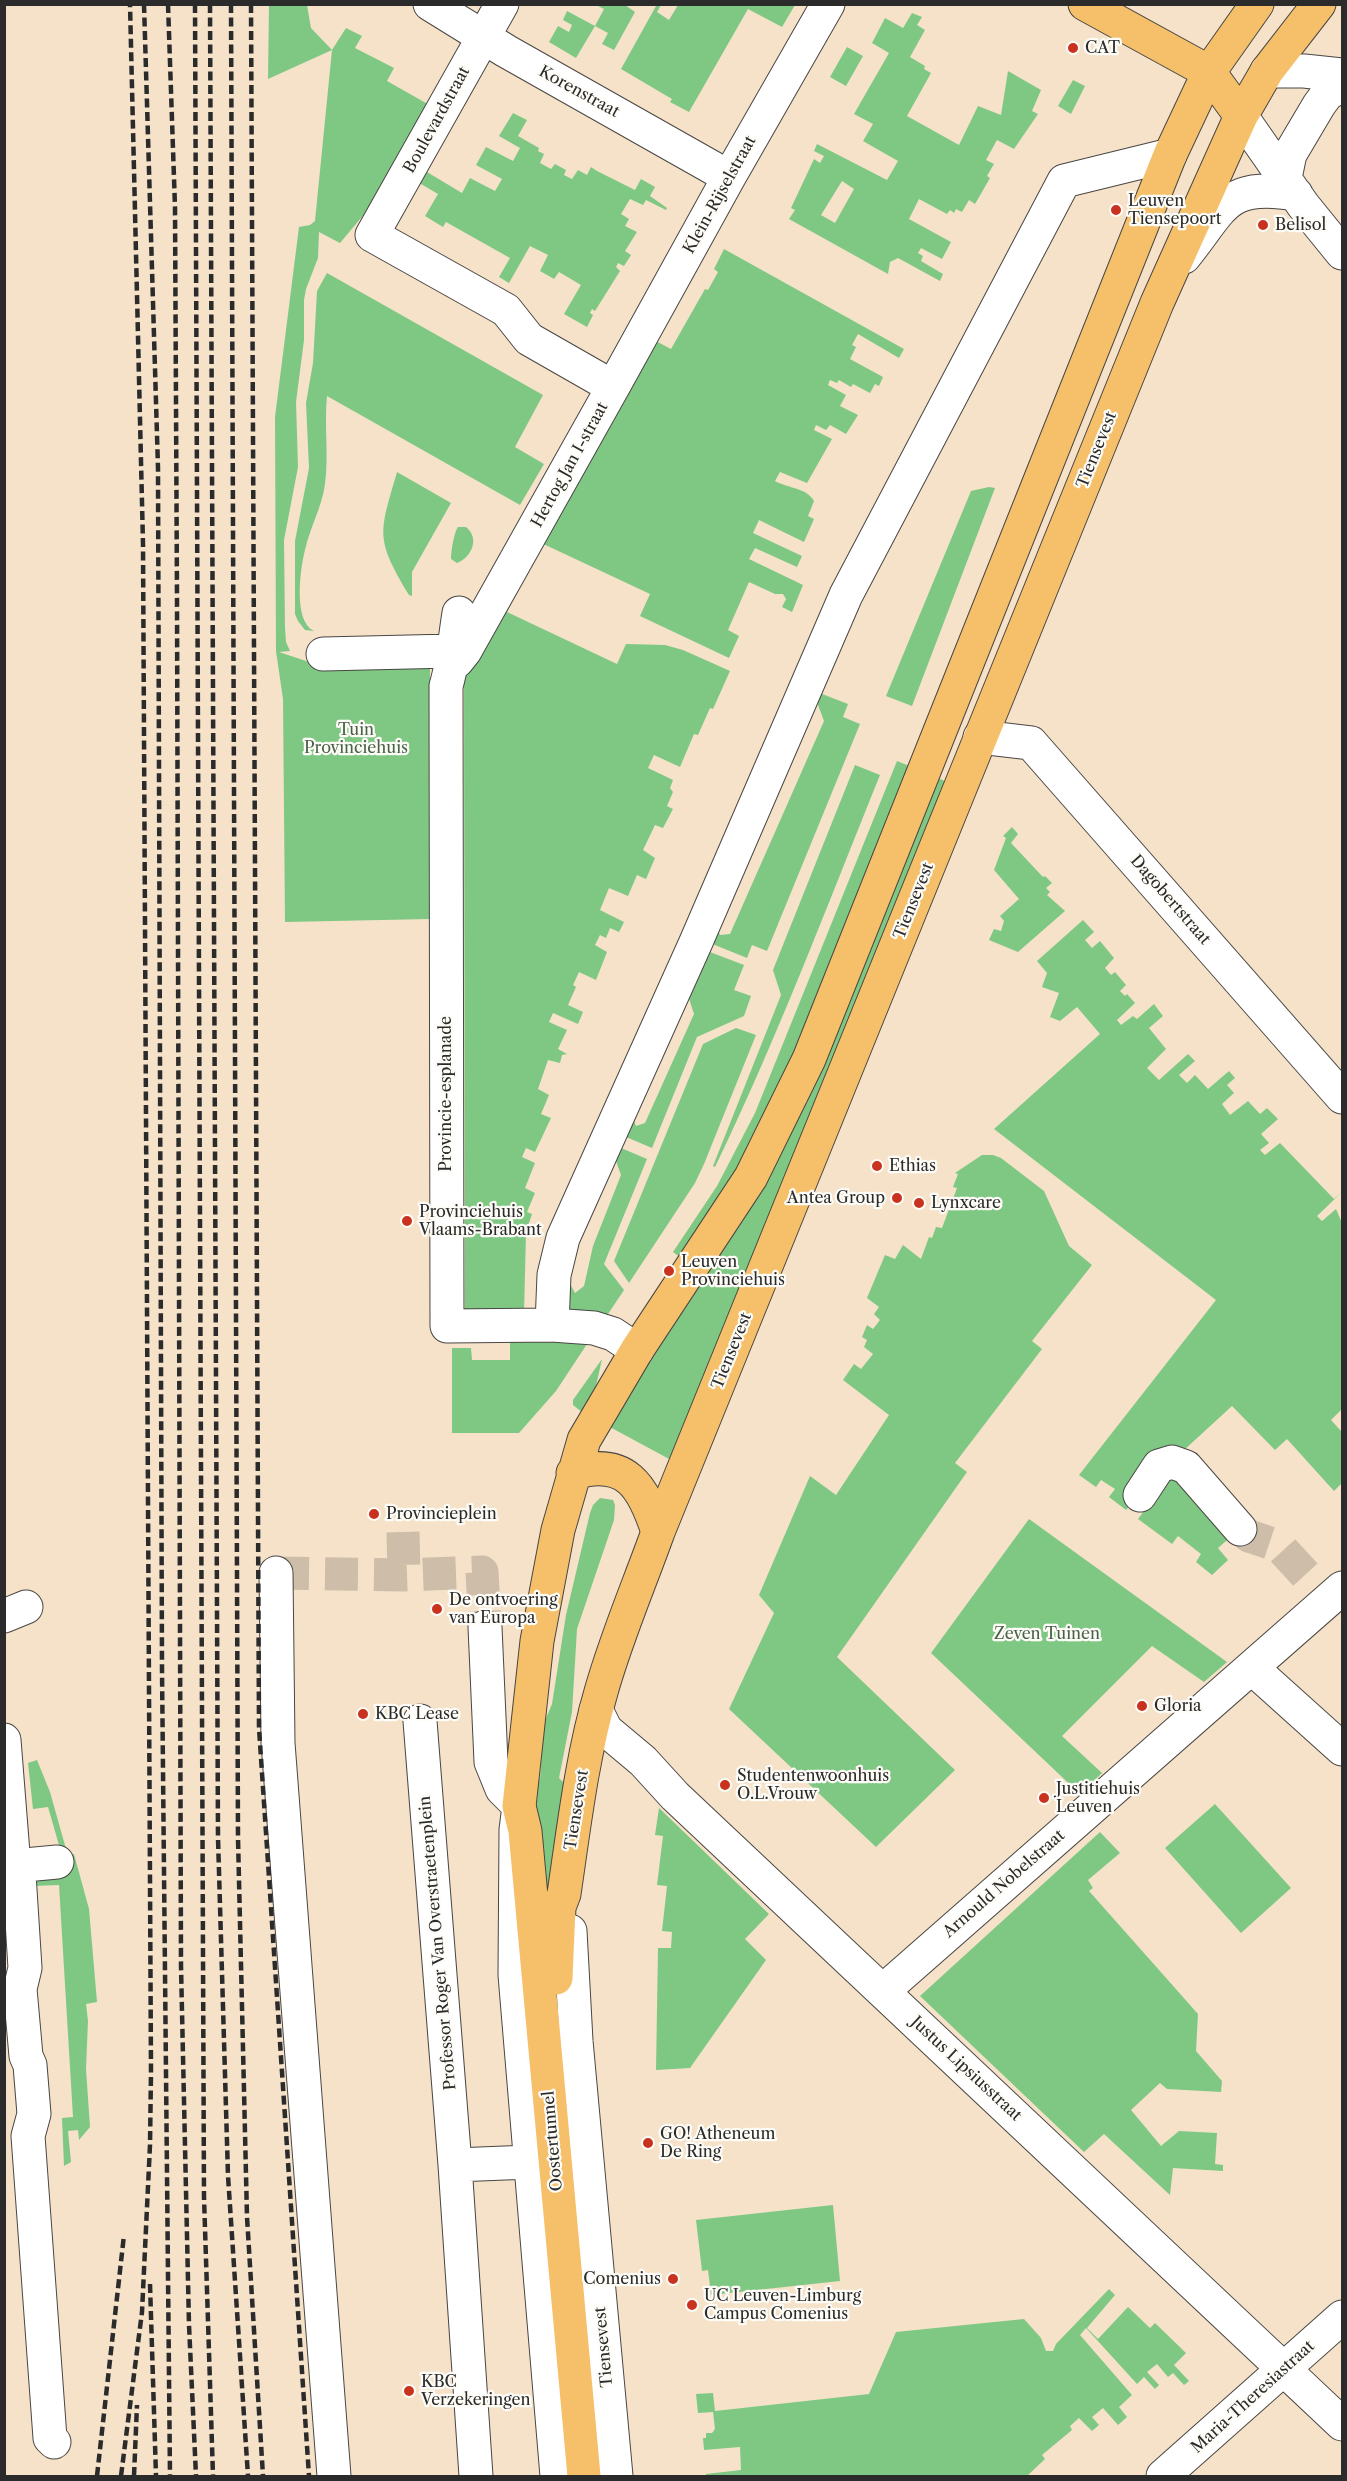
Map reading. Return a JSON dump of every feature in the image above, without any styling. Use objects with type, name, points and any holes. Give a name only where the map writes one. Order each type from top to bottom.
[{"type":"main road","points":[[1085,4],[1209,72],[1241,116]]},
{"type":"main road","points":[[519,1806],[537,1641],[558,1530],[584,1440],[637,1350],[751,1177],[809,1059],[1170,155],[1209,72],[1257,4]]},
{"type":"main road","name":"Tiensevest","points":[[564,1894],[596,1710],[605,1678],[658,1532],[1171,272],[1241,116],[1267,71],[1319,4]]},
{"type":"main road","points":[[1209,72],[1267,71]]},
{"type":"main road","points":[[573,1473],[603,1467],[622,1474],[645,1497],[658,1532]]},
{"type":"main road","name":"Oostertunnel","points":[[519,1806],[525,1832],[584,2476]]},
{"type":"main road","name":"Oostertunnel","points":[[564,1894],[559,1907],[557,1929],[556,2013],[597,2476]]},
{"type":"street","name":"Korenstraat","points":[[430,4],[729,177]]},
{"type":"street","name":"Boulevardstraat","points":[[372,235],[501,4]]},
{"type":"street","name":"Klein-Rijselstraat","points":[[614,387],[729,177],[828,4]]},
{"type":"street","points":[[1267,71],[1304,71],[1342,75]]},
{"type":"street","points":[[1290,186],[1290,154],[1327,94],[1342,85]]},
{"type":"street","points":[[1241,116],[1290,186],[1342,253]]},
{"type":"street","points":[[552,1325],[554,1275],[563,1239],[696,942],[846,595],[1064,181],[1170,155]]},
{"type":"street","points":[[1171,272],[1228,201],[1255,190],[1290,186]]},
{"type":"street","name":"Hertog Jan I-straat","points":[[372,235],[506,310],[529,339],[614,387],[465,651],[452,659]]},
{"type":"street","points":[[323,654],[452,659],[462,600]]},
{"type":"street","name":"Provincie-esplanade","points":[[452,659],[446,686],[447,1326],[552,1325],[603,1330],[637,1350]]},
{"type":"street","name":"Dagobertstraat","points":[[980,737],[1031,743],[1342,1096]]},
{"type":"street","points":[[1140,1495],[1159,1466],[1172,1462],[1186,1467],[1240,1529]]},
{"type":"street","points":[[276,1573],[278,1743],[334,2476]]},
{"type":"street","name":"Arnould Nobelstraat","points":[[883,1991],[1252,1668],[1328,1591]]},
{"type":"street","points":[[484,1627],[491,1762],[502,1789],[519,1806],[516,1830],[515,1975],[556,2476]]},
{"type":"street","points":[[1252,1668],[1342,1749]]},
{"type":"street","name":"Justus Lipsiusstraat","points":[[596,1710],[611,1735],[643,1761],[675,1796],[1342,2424]]},
{"type":"street","name":"Professor Roger Van Overstraetenplein","points":[[420,1721],[455,2165],[476,2476]]},
{"type":"street","points":[[4,1740],[7,1746],[14,1866],[19,1874],[25,1968],[20,1989],[34,2114],[28,2136],[50,2438],[54,2442]]},
{"type":"street","points":[[14,1866],[57,1862]]},
{"type":"street","name":"Tiensevest","points":[[564,1894],[571,1912],[576,2041],[616,2476]]},
{"type":"street","points":[[455,2165],[530,2162]]},
{"type":"street","name":"Maria-Theresiastraat","points":[[1163,2476],[1342,2317]]},
{"type":"green space","points":[[269,5],[307,5],[311,28],[332,50],[268,79]]},
{"type":"green space","points":[[596,5],[625,5],[635,12],[614,50],[602,44],[608,33],[595,26],[604,9]]},
{"type":"green space","points":[[654,5],[661,5],[657,12],[669,20],[678,5],[795,5],[782,27],[748,9],[689,112],[670,102],[672,99],[621,69],[656,6]]},
{"type":"green space","points":[[567,11],[595,26],[576,58],[549,42],[558,26],[569,32],[572,25],[563,20]]},
{"type":"green space","points":[[912,13],[922,17],[917,25],[925,30],[910,57],[925,66],[924,69],[931,73],[907,116],[959,145],[978,106],[1001,115],[1008,71],[1041,90],[1032,111],[1038,114],[1014,149],[997,140],[986,160],[994,164],[987,176],[990,178],[975,204],[969,200],[962,212],[956,209],[954,213],[950,210],[947,214],[919,199],[909,219],[951,242],[942,259],[921,248],[918,253],[923,256],[921,261],[943,274],[940,281],[898,258],[890,262],[888,274],[789,219],[795,210],[791,208],[814,159],[820,163],[824,156],[814,151],[817,144],[887,180],[898,161],[863,141],[873,124],[854,114],[889,53],[872,43],[885,18],[903,28]],"holes":[[[842,181],[854,189],[835,223],[821,215]]]},
{"type":"green space","name":"Tuin Provinciehuis","points":[[346,28],[362,36],[355,48],[394,68],[387,81],[433,107],[397,175],[340,243],[319,232],[318,258],[304,300],[304,340],[296,402],[298,467],[284,540],[285,628],[286,642],[290,651],[279,652],[321,666],[430,665],[430,919],[285,922],[283,699],[276,651],[275,417],[299,227],[310,225],[315,221],[332,50]]},
{"type":"green space","points":[[847,47],[863,56],[846,86],[830,77]]},
{"type":"green space","points":[[1073,80],[1085,86],[1071,114],[1058,106]]},
{"type":"green space","points":[[513,113],[527,120],[518,136],[539,148],[538,151],[544,154],[540,163],[551,169],[555,164],[566,170],[564,175],[572,179],[578,170],[587,175],[591,167],[635,190],[641,179],[655,187],[650,196],[667,208],[666,210],[646,200],[643,205],[630,199],[621,214],[629,219],[625,226],[637,232],[625,251],[631,255],[624,266],[618,263],[616,267],[620,271],[595,311],[592,309],[590,313],[593,315],[587,327],[564,314],[581,285],[559,272],[554,279],[540,271],[548,255],[530,246],[509,283],[499,277],[510,258],[446,222],[443,227],[425,216],[438,194],[416,181],[422,169],[462,193],[470,178],[495,191],[502,179],[476,165],[486,147],[513,161],[520,148],[499,136]]},
{"type":"green space","points":[[724,249],[904,349],[899,358],[858,334],[852,345],[856,347],[850,359],[883,377],[879,386],[875,384],[870,393],[853,384],[851,387],[839,380],[837,383],[830,380],[828,385],[846,395],[840,406],[858,415],[846,434],[830,425],[826,430],[816,425],[814,430],[832,439],[807,483],[780,472],[775,481],[806,493],[814,501],[808,516],[814,519],[804,542],[759,520],[753,533],[802,556],[797,567],[755,548],[749,559],[803,585],[792,612],[782,607],[786,599],[783,594],[775,594],[749,582],[728,630],[739,636],[729,658],[640,616],[650,594],[537,541],[650,338],[671,349],[705,289],[708,290],[718,272],[714,269]]},
{"type":"green space","points":[[327,273],[543,395],[515,447],[544,464],[520,505],[327,396],[325,484],[305,550],[300,582],[303,617],[314,631],[305,630],[295,614],[295,541],[309,468],[306,403],[313,363],[317,291]]},
{"type":"green space","points":[[397,472],[451,503],[412,572],[412,596],[409,595],[390,560],[384,535],[386,509]]},
{"type":"green space","points":[[995,488],[912,706],[886,696],[971,491]]},
{"type":"green space","points":[[458,527],[466,527],[470,531],[473,542],[467,556],[457,563],[451,559]]},
{"type":"green space","points":[[510,589],[517,593],[507,612],[617,664],[626,644],[665,645],[683,650],[730,671],[713,709],[710,708],[698,735],[694,734],[680,767],[654,755],[648,768],[673,780],[670,788],[673,792],[667,806],[673,809],[663,828],[655,825],[643,850],[655,858],[646,879],[637,875],[628,896],[609,888],[600,910],[624,922],[619,932],[610,928],[606,938],[600,935],[595,945],[607,952],[596,980],[579,972],[573,985],[576,987],[568,1005],[583,1012],[578,1024],[553,1013],[549,1022],[567,1030],[558,1049],[567,1054],[562,1055],[560,1063],[548,1060],[538,1089],[549,1095],[541,1114],[551,1118],[535,1152],[526,1148],[522,1157],[535,1163],[525,1188],[535,1193],[527,1212],[532,1214],[526,1232],[524,1314],[465,1314],[464,674]]},
{"type":"green space","points":[[817,692],[848,704],[843,717],[860,724],[767,951],[752,945],[747,958],[705,941],[714,921],[720,935],[730,934],[824,721],[815,697]]},
{"type":"green space","points":[[897,761],[912,767],[798,1049],[746,1155],[681,1258],[673,1252],[717,1186],[755,1113]]},
{"type":"green space","points":[[855,765],[880,775],[780,1021],[715,1167],[713,1166],[781,995],[773,970]]},
{"type":"green space","points":[[938,778],[947,782],[671,1460],[608,1426]]},
{"type":"green space","points":[[1012,827],[1018,834],[1011,843],[1043,877],[1045,876],[1052,883],[1046,888],[1050,892],[1047,895],[1065,911],[1018,952],[989,940],[994,929],[1001,931],[1004,921],[1000,916],[1019,899],[994,870],[1006,838],[1003,836]]},
{"type":"green space","points":[[1083,920],[1094,932],[1085,940],[1092,948],[1100,941],[1114,958],[1105,968],[1111,975],[1115,972],[1126,985],[1120,991],[1125,996],[1127,994],[1135,1003],[1117,1020],[1121,1025],[1133,1016],[1137,1019],[1154,1004],[1163,1016],[1149,1028],[1166,1049],[1147,1068],[1159,1080],[1188,1054],[1195,1061],[1179,1075],[1187,1083],[1195,1075],[1208,1089],[1229,1071],[1235,1078],[1227,1085],[1234,1093],[1222,1104],[1230,1115],[1248,1101],[1260,1114],[1267,1108],[1278,1119],[1261,1134],[1269,1143],[1260,1150],[1265,1155],[1280,1143],[1334,1199],[1342,1192],[1317,1216],[1322,1221],[1336,1209],[1342,1223],[1342,1409],[1331,1420],[1342,1432],[1342,1483],[1334,1491],[1287,1439],[1275,1450],[1232,1406],[1183,1451],[1248,1522],[1218,1548],[1228,1560],[1212,1575],[1196,1562],[1201,1554],[1178,1536],[1172,1544],[1138,1519],[1144,1511],[1133,1502],[1126,1510],[1109,1497],[1115,1489],[1101,1480],[1096,1487],[1079,1475],[1216,1300],[994,1129],[1100,1034],[1077,1007],[1060,1021],[1050,1017],[1059,993],[1042,987],[1047,973],[1037,961]]},
{"type":"green space","points":[[702,949],[744,965],[734,990],[751,996],[744,1016],[697,1037],[652,1148],[619,1134],[630,1110],[636,1126],[645,1123],[694,1014],[685,986],[693,990],[708,957],[700,954]]},
{"type":"green space","points":[[736,1028],[756,1035],[704,1164],[695,1183],[629,1283],[614,1261],[703,1044]]},
{"type":"green space","points":[[614,1145],[647,1159],[604,1264],[624,1290],[608,1314],[578,1313],[569,1308],[567,1304],[567,1278],[575,1293],[584,1286],[593,1246],[621,1175],[612,1150]]},
{"type":"green space","points":[[982,1155],[1001,1158],[1044,1191],[1069,1246],[1092,1265],[1032,1341],[1042,1349],[955,1463],[967,1472],[837,1657],[955,1770],[876,1847],[729,1709],[774,1613],[759,1595],[810,1476],[836,1495],[889,1415],[843,1380],[854,1364],[861,1369],[873,1354],[864,1347],[867,1340],[862,1337],[867,1325],[873,1329],[880,1320],[874,1314],[879,1307],[867,1298],[885,1255],[895,1259],[903,1245],[921,1259],[929,1237],[932,1238],[936,1227],[942,1228],[957,1188],[953,1187],[958,1174],[955,1173]]},
{"type":"green space","points":[[510,1338],[589,1341],[556,1391],[519,1433],[452,1433],[452,1348],[471,1348],[472,1360],[510,1360]]},
{"type":"green space","points":[[602,1359],[596,1386],[583,1413],[573,1405],[573,1400]]},
{"type":"green space","points":[[600,1498],[613,1500],[614,1520],[577,1629],[572,1712],[559,1778],[565,1784],[549,1923],[536,1818],[544,1723],[552,1704],[566,1615],[590,1513],[593,1505]]},
{"type":"green space","name":"Zeven Tuinen","points":[[1029,1519],[1227,1662],[1204,1682],[1152,1646],[1062,1736],[1102,1773],[1080,1794],[931,1653]]},
{"type":"green space","points":[[37,1760],[50,1792],[68,1856],[74,1854],[89,1909],[97,2002],[86,2004],[88,2021],[86,2069],[90,2127],[79,2140],[78,2130],[68,2131],[71,2162],[64,2166],[62,2118],[73,2117],[59,1885],[33,1886],[31,1877],[67,1873],[48,1807],[33,1809],[28,1763]]},
{"type":"green space","points":[[1215,1804],[1291,1888],[1241,1933],[1165,1848]]},
{"type":"green space","points":[[659,1808],[769,1914],[745,1939],[766,1960],[690,2068],[656,2070],[658,1948],[671,1948],[672,1932],[662,1931],[667,1886],[657,1885],[663,1836],[655,1835]]},
{"type":"green space","points":[[1100,1832],[1120,1853],[1088,1880],[1093,1888],[1089,1891],[1198,2014],[1196,2051],[1222,2081],[1221,2092],[1167,2089],[1160,2083],[1131,2110],[1161,2146],[1179,2131],[1217,2133],[1215,2164],[1223,2165],[1223,2171],[1173,2168],[1170,2195],[1104,2134],[1084,2152],[920,1996]]},
{"type":"green space","points":[[833,2205],[840,2281],[711,2295],[708,2270],[702,2271],[696,2220]]},
{"type":"green space","points":[[1109,2289],[1115,2295],[1087,2328],[1098,2339],[1128,2307],[1150,2328],[1155,2323],[1186,2353],[1174,2365],[1189,2381],[1184,2385],[1173,2373],[1168,2377],[1157,2364],[1147,2372],[1159,2385],[1155,2389],[1144,2377],[1137,2384],[1086,2328],[1080,2335],[1132,2395],[1119,2407],[1127,2417],[1118,2425],[1103,2408],[1092,2417],[1099,2425],[1092,2431],[1079,2418],[1070,2426],[1072,2430],[1042,2455],[1045,2459],[1027,2476],[706,2476],[706,2474],[741,2470],[740,2447],[704,2450],[703,2438],[706,2438],[706,2433],[712,2433],[715,2429],[713,2412],[698,2413],[696,2394],[713,2393],[715,2411],[869,2394],[896,2332],[1024,2319],[1041,2338],[1046,2351],[1053,2351],[1056,2344]]},
{"type":"tunnel","points":[[1240,1529],[1249,1536],[1279,1546],[1314,1584]]},
{"type":"tunnel","points":[[403,1532],[404,1575]]},
{"type":"tunnel","points":[[276,1573],[404,1575],[482,1572],[485,1627]]},
{"type":"railway","points":[[121,2476],[142,2312],[151,2072],[143,544],[130,4]]},
{"type":"railway","points":[[144,4],[158,468],[162,1669],[170,2476]]},
{"type":"railway","points":[[168,4],[175,207],[181,1966],[189,2325],[196,2476]]},
{"type":"railway","points":[[195,4],[204,2197],[213,2476]]},
{"type":"railway","points":[[210,4],[218,1838],[228,2176],[248,2476]]},
{"type":"railway","points":[[231,4],[238,1838],[247,2217],[263,2476]]},
{"type":"railway","points":[[251,4],[259,1728],[309,2476]]},
{"type":"railway","points":[[97,2476],[124,2235]]},
{"type":"railway","points":[[150,2284],[156,2476]]},
{"type":"railway","points":[[134,2476],[137,2405]]},
{"type":"place","name":"CAT","points":[[1073,48]]},
{"type":"place","name":"Leuven Tiensepoort","points":[[1116,210]]},
{"type":"place","name":"Belisol","points":[[1263,225]]},
{"type":"place","name":"Ethias","points":[[877,1166]]},
{"type":"place","name":"Antea Group","points":[[897,1198]]},
{"type":"place","name":"Lynxcare","points":[[919,1203]]},
{"type":"place","name":"Provinciehuis Vlaams-Brabant","points":[[407,1221]]},
{"type":"place","name":"Leuven Provinciehuis","points":[[669,1271]]},
{"type":"place","name":"Provincieplein","points":[[374,1514]]},
{"type":"place","name":"De ontvoering van Europa","points":[[437,1609]]},
{"type":"place","name":"Gloria","points":[[1142,1706]]},
{"type":"place","name":"KBC Lease","points":[[363,1714]]},
{"type":"place","name":"Studentenwoonhuis O.L.Vrouw","points":[[725,1785]]},
{"type":"place","name":"Justitiehuis Leuven","points":[[1044,1798]]},
{"type":"place","name":"GO! Atheneum De Ring","points":[[648,2143]]},
{"type":"place","name":"Comenius","points":[[673,2279]]},
{"type":"place","name":"UC Leuven-Limburg Campus Comenius","points":[[692,2305]]},
{"type":"place","name":"KBC Verzekeringen","points":[[409,2391]]}]
